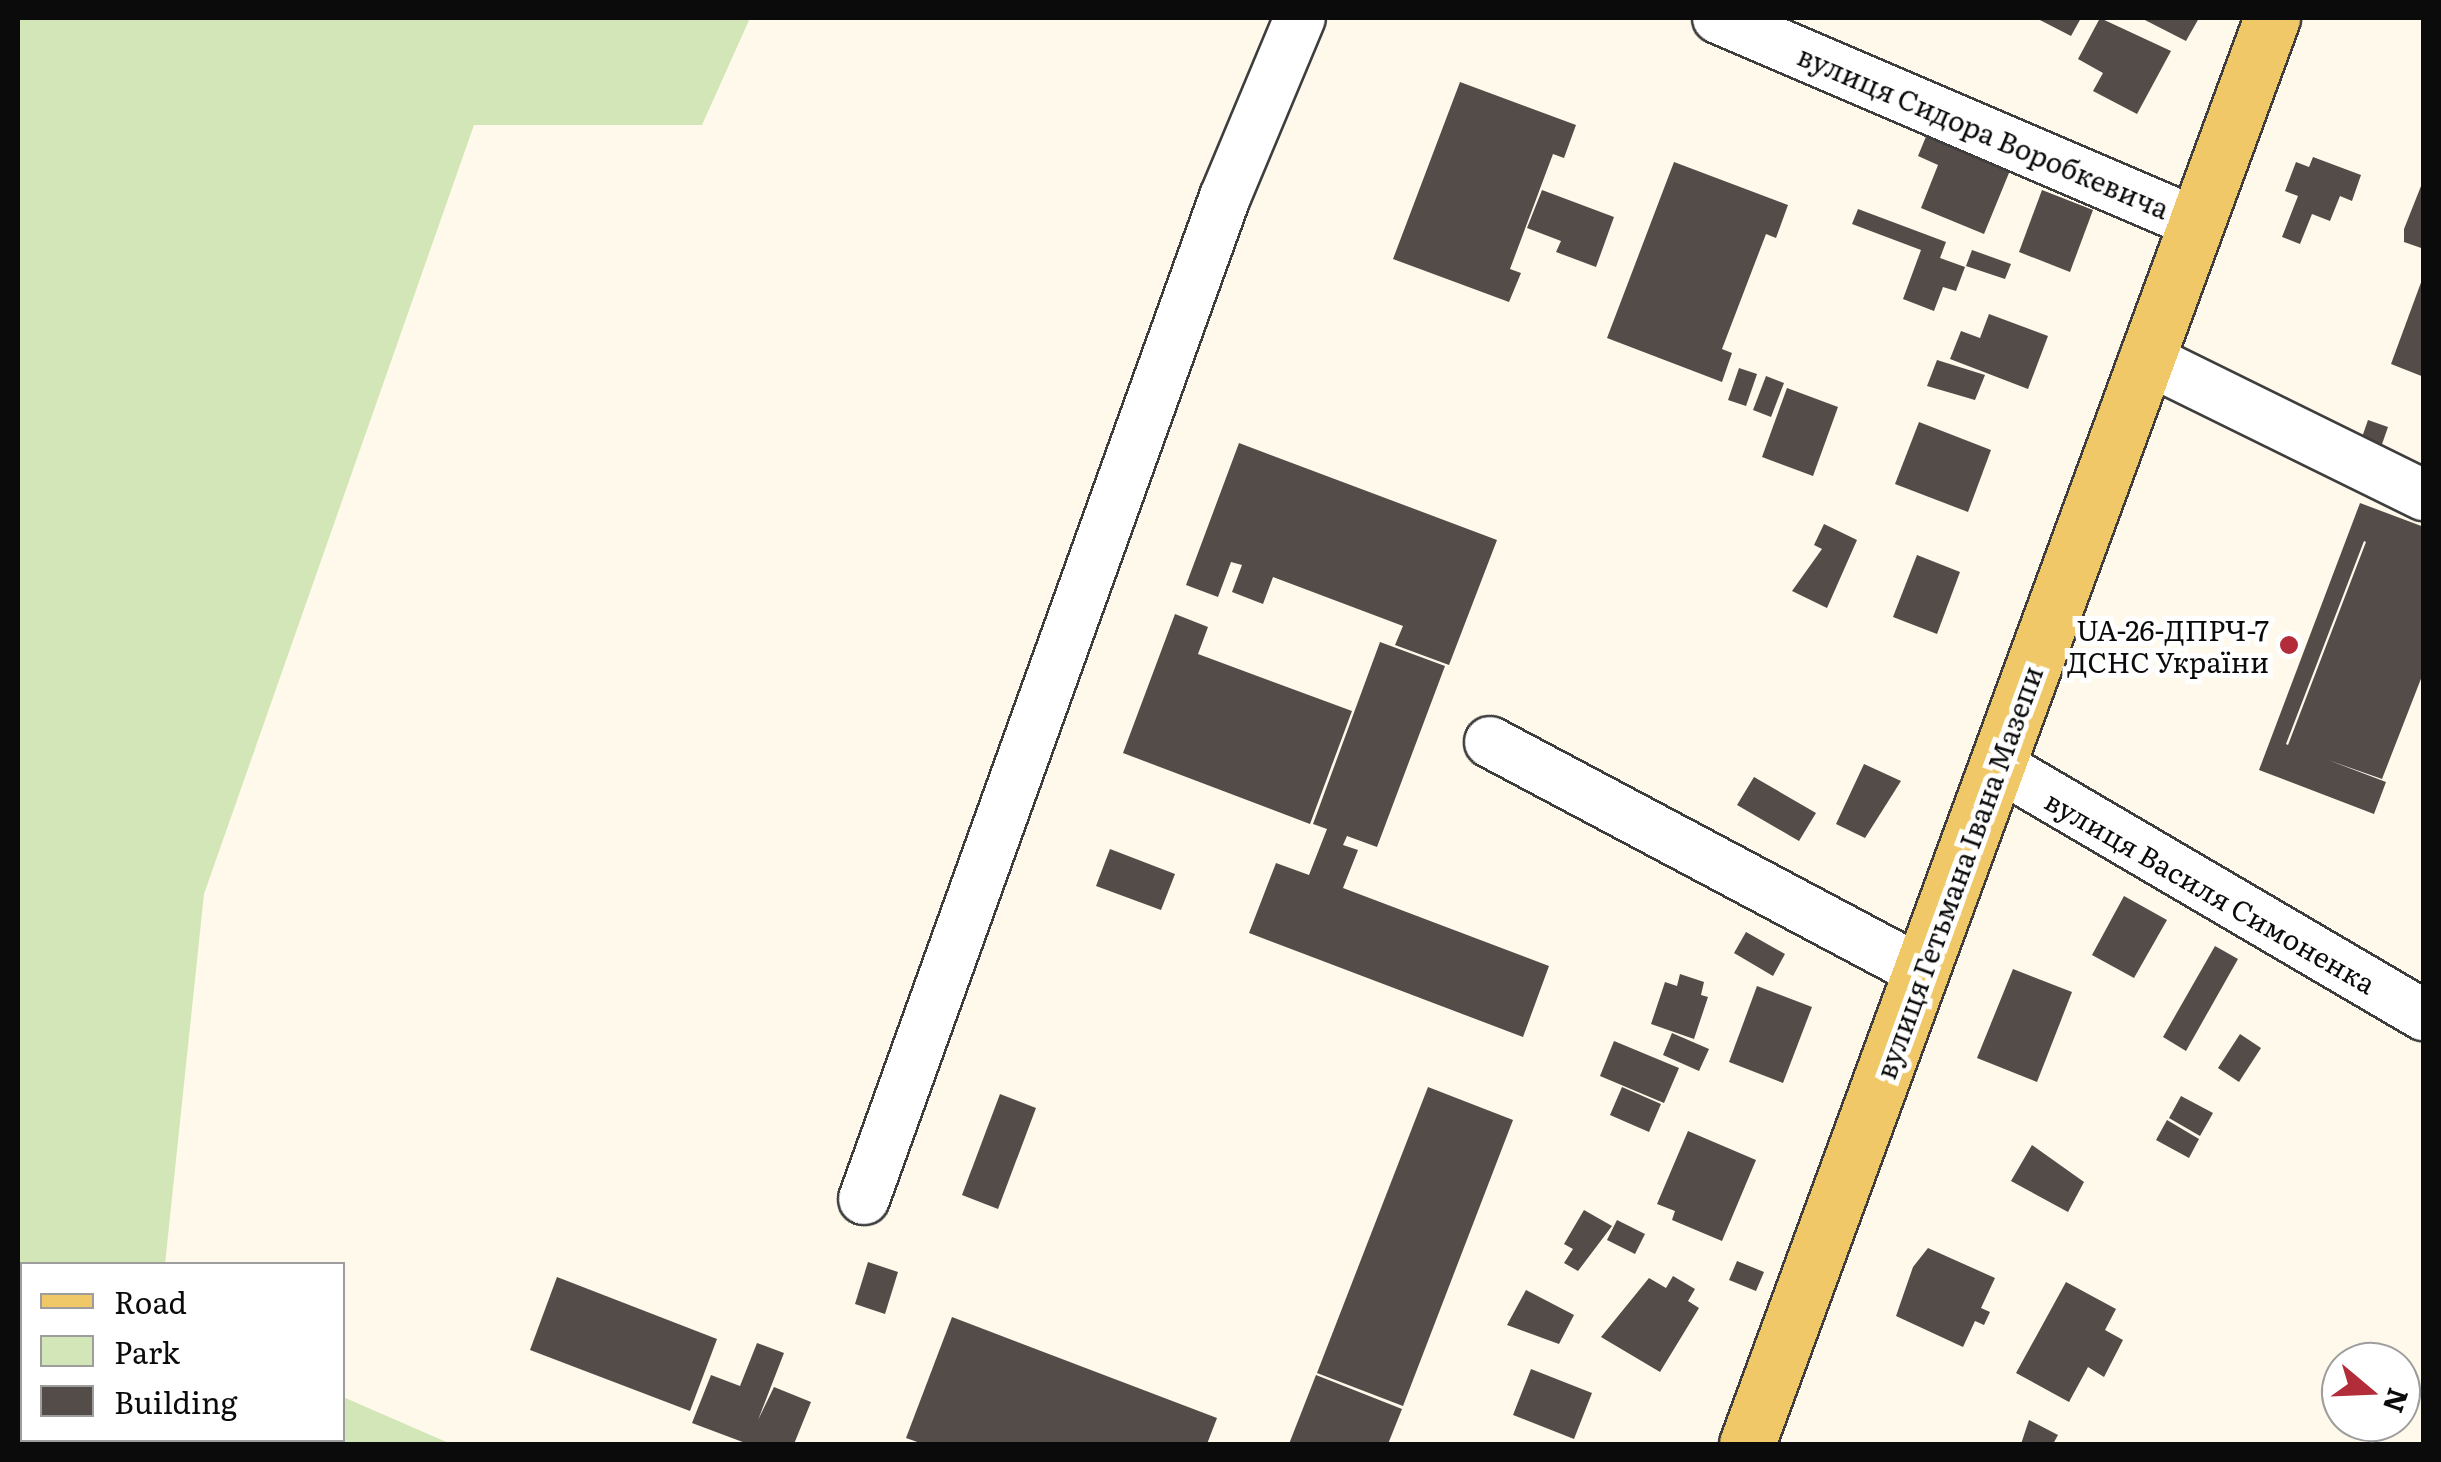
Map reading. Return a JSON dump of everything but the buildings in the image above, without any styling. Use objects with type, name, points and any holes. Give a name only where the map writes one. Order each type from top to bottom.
[{"type":"main road","name":"вулиця Гетьмана Івана Мазепи","points":[[1746,1444],[2272,18]]},
{"type":"street","points":[[864,1199],[1224,197],[1300,18]]},
{"type":"street","name":"вулиця Сидора Воробкевича","points":[[1718,18],[2194,222]]},
{"type":"street","points":[[2145,358],[2424,495]]},
{"type":"street","points":[[1490,742],[1922,972]]},
{"type":"street","name":"вулиця Василя Симоненка","points":[[1998,766],[2424,1015]]},
{"type":"green space","points":[[18,18],[750,18],[702,125],[474,125],[204,894],[165,1262],[20,1262],[20,1442],[345,1442],[345,1398],[451,1444],[18,1444]]},
{"type":"place","name":"UA-26-ДПРЧ-7 ДСНС України","points":[[2289,645]]}]
